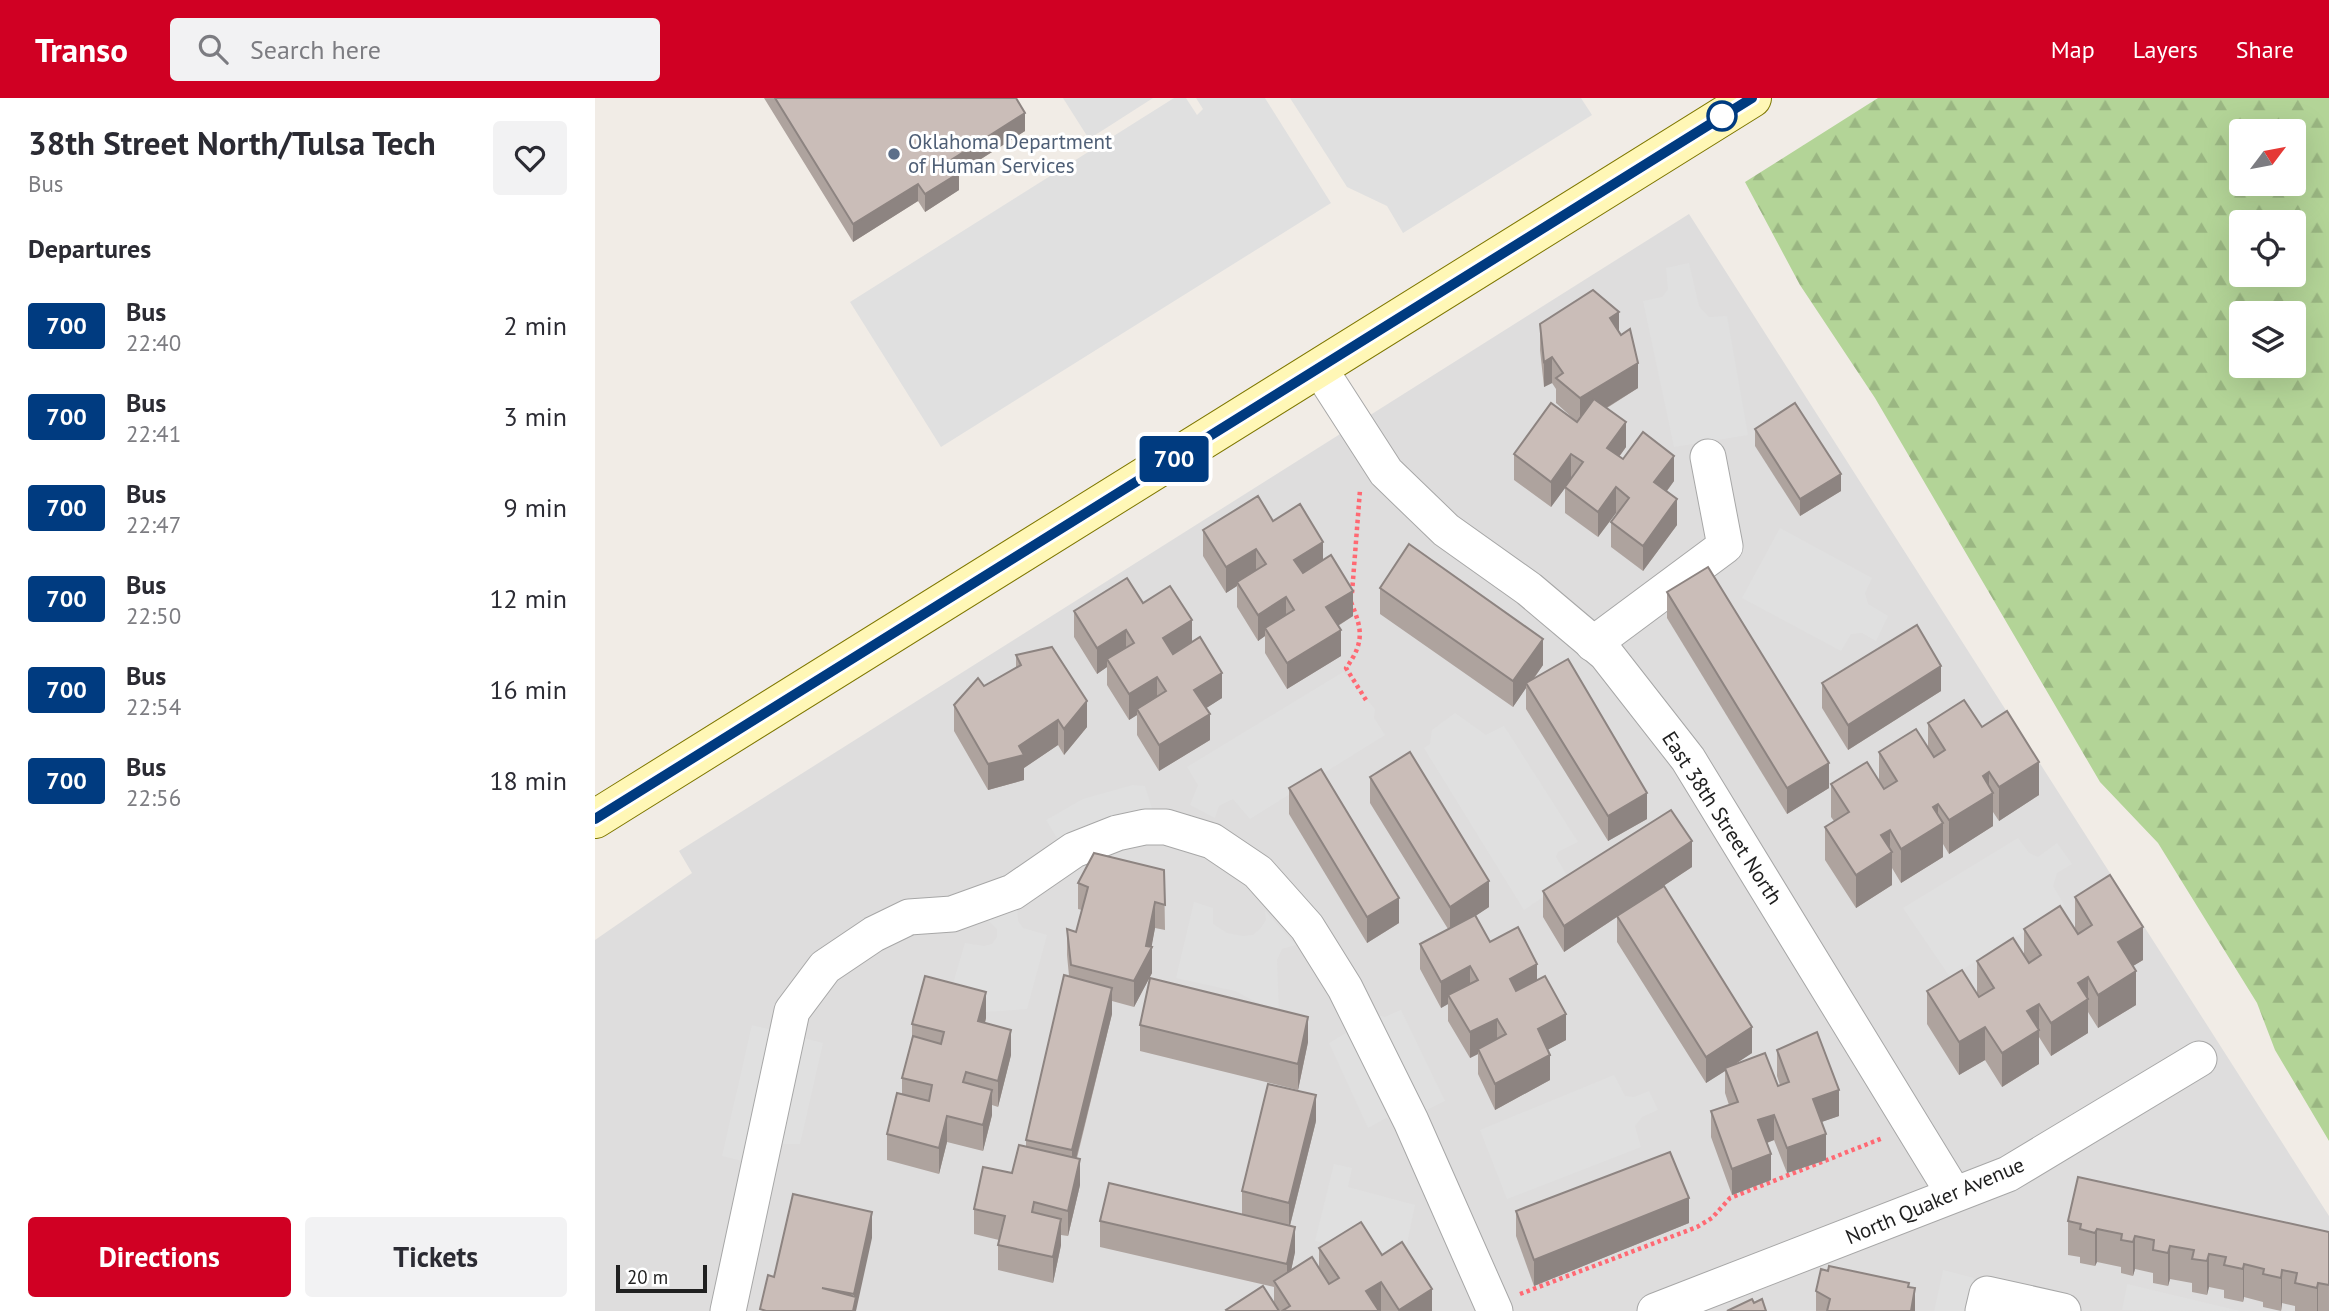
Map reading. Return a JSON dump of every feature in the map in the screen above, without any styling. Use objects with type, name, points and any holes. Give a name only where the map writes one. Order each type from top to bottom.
[{"type":"main road","points":[[595,819],[1752,98]]},
{"type":"street","name":"East 38th Street North","points":[[1319,368],[1386,472],[1445,530],[1528,589],[1606,654],[1688,759],[1954,1195]]},
{"type":"street","points":[[1593,644],[1725,546],[1708,457]]},
{"type":"street","points":[[728,1311],[792,1011],[825,967],[874,934],[909,918],[952,914],[1013,892],[1074,850],[1117,833],[1145,827],[1166,827],[1212,841],[1258,872],[1307,927],[1345,988],[1411,1121],[1494,1308]]},
{"type":"street","name":"North Quaker Avenue","points":[[1655,1311],[2008,1174],[2199,1059]]},
{"type":"street","points":[[1983,1311],[1987,1294],[2063,1311]]},
{"type":"path","points":[[1364,441],[1351,603],[1359,617],[1360,641],[1359,650],[1346,668],[1366,700]]},
{"type":"path","points":[[1494,1308],[1697,1227],[1712,1218],[1730,1198],[1913,1126]]},
{"type":"shaded area","points":[[1063,98],[1153,98],[1089,139]]},
{"type":"shaded area","points":[[1174,98],[1186,98],[1197,115],[1203,109],[1196,98],[1265,98],[1331,203],[941,447],[850,302]]},
{"type":"shaded area","points":[[1290,98],[1581,98],[1592,115],[1403,233],[1387,206],[1347,187]]},
{"type":"shaded area","points":[[1689,214],[2329,1216],[2329,1311],[595,1311],[595,940],[692,873],[679,851]]},
{"type":"shaded area","points":[[1689,263],[1699,306],[1709,317],[1727,316],[1748,435],[1674,447],[1643,301],[1662,297],[1668,289],[1666,268]]},
{"type":"shaded area","points":[[1780,528],[1872,578],[1865,593],[1868,604],[1888,616],[1876,641],[1862,633],[1851,634],[1841,651],[1742,598]]},
{"type":"shaded area","points":[[1343,672],[1375,709],[1374,718],[1385,735],[1250,819],[1233,799],[1219,806],[1215,818],[1190,805],[1198,785],[1187,767]]},
{"type":"shaded area","points":[[1455,713],[1486,735],[1504,726],[1578,842],[1558,852],[1556,857],[1569,879],[1524,910],[1424,748],[1430,744],[1432,730]]},
{"type":"shaded area","points":[[1133,785],[1145,786],[1154,814],[1058,840],[1046,820],[1083,799]]},
{"type":"shaded area","points":[[2018,838],[2029,853],[2038,857],[2057,843],[2072,864],[2057,873],[2053,886],[2065,906],[1950,977],[1903,908]]},
{"type":"shaded area","points":[[1194,902],[1213,908],[1213,924],[1227,933],[1242,936],[1253,935],[1260,929],[1266,920],[1265,911],[1296,945],[1282,949],[1277,960],[1279,1014],[1235,991],[1176,978]]},
{"type":"shaded area","points":[[1017,906],[1018,921],[1023,928],[1047,935],[1027,1009],[984,1012],[952,987],[965,943],[984,946],[992,944],[997,937],[997,929],[988,920]]},
{"type":"shaded area","points":[[1401,1010],[1445,1101],[1427,1110],[1425,1115],[1394,1123],[1386,1118],[1368,1128],[1329,1043],[1346,1033],[1344,1020],[1376,1015],[1385,1017]]},
{"type":"shaded area","points":[[752,1025],[823,1043],[800,1144],[778,1144],[771,1168],[722,1156]]},
{"type":"shaded area","points":[[1614,1075],[1625,1096],[1634,1097],[1649,1091],[1658,1110],[1642,1117],[1635,1126],[1641,1147],[1507,1199],[1480,1130]]},
{"type":"shaded area","points":[[1334,1164],[1352,1168],[1348,1187],[1415,1205],[1404,1258],[1315,1241]]},
{"type":"shaded area","points":[[1943,1270],[1974,1278],[1967,1311],[1934,1311]]},
{"type":"shaded area","points":[[2127,1284],[2240,1311],[2122,1310]]},
{"type":"green space","points":[[1878,98],[2329,98],[2329,1141],[2275,1050],[2257,1003],[2158,843],[2100,782],[1875,398],[1800,285],[1745,182]]},
{"type":"building","name":"Oklahoma Department of Human Services","points":[[775,98],[1016,98],[1025,113],[951,160],[959,173],[925,194],[918,184],[853,224]]},
{"type":"building","points":[[1593,290],[1619,312],[1610,318],[1621,335],[1630,329],[1638,363],[1580,398],[1556,378],[1563,373],[1552,357],[1544,362],[1540,324]]},
{"type":"building","points":[[1594,399],[1626,422],[1607,448],[1623,459],[1643,432],[1674,456],[1654,482],[1677,499],[1643,546],[1611,522],[1629,498],[1616,487],[1598,512],[1565,487],[1583,462],[1571,454],[1551,482],[1514,454],[1551,403],[1577,422]]},
{"type":"building","points":[[1795,403],[1841,474],[1800,499],[1755,429]]},
{"type":"building","points":[[1258,496],[1273,521],[1300,504],[1323,542],[1294,560],[1303,573],[1331,555],[1353,591],[1326,607],[1341,630],[1287,663],[1265,628],[1294,610],[1286,597],[1258,615],[1237,582],[1266,564],[1256,549],[1226,567],[1203,530]]},
{"type":"building","points":[[1409,544],[1543,639],[1513,681],[1380,588]]},
{"type":"building","points":[[1708,567],[1829,763],[1787,788],[1667,592]]},
{"type":"building","points":[[1127,578],[1143,603],[1170,586],[1192,620],[1163,638],[1173,654],[1200,637],[1222,673],[1194,690],[1210,714],[1159,745],[1137,709],[1166,691],[1157,677],[1129,694],[1107,659],[1134,643],[1126,630],[1097,648],[1074,611]]},
{"type":"building","points":[[1917,625],[1941,666],[1848,725],[1822,683]]},
{"type":"building","points":[[1052,647],[1087,701],[1064,729],[1058,720],[1019,746],[1024,755],[988,764],[954,705],[978,678],[984,686],[1021,665],[1016,655]]},
{"type":"building","points":[[1568,659],[1647,793],[1608,816],[1526,683]]},
{"type":"building","points":[[1964,700],[1982,727],[2007,711],[2039,762],[1999,787],[1989,772],[1983,776],[1993,793],[1949,820],[1938,804],[1933,807],[1943,823],[1901,849],[1890,830],[1881,835],[1892,852],[1856,875],[1825,827],[1849,812],[1831,784],[1867,762],[1884,789],[1897,781],[1879,752],[1916,729],[1934,757],[1945,750],[1928,723]]},
{"type":"building","points":[[1410,752],[1489,881],[1450,907],[1370,777]]},
{"type":"building","points":[[1321,769],[1399,898],[1367,917],[1289,788]]},
{"type":"building","points":[[1671,810],[1692,841],[1564,926],[1543,891]]},
{"type":"building","points":[[1094,853],[1164,870],[1165,905],[1155,902],[1146,946],[1152,947],[1134,981],[1071,965],[1067,929],[1076,932],[1088,887],[1078,883]]},
{"type":"building","points":[[2110,875],[2143,927],[2118,942],[2136,971],[2098,995],[2088,977],[2078,983],[2088,999],[2051,1023],[2039,1004],[2027,1011],[2039,1030],[2002,1053],[1985,1027],[1959,1042],[1927,991],[1962,970],[1979,997],[1994,988],[1977,961],[2013,938],[2029,963],[2041,955],[2024,929],[2060,906],[2078,934],[2092,925],[2075,897]]},
{"type":"building","points":[[1664,886],[1752,1027],[1706,1057],[1617,916]]},
{"type":"building","points":[[1475,915],[1490,942],[1518,927],[1537,964],[1510,979],[1516,991],[1545,976],[1566,1014],[1538,1029],[1550,1055],[1495,1084],[1478,1049],[1506,1034],[1497,1019],[1470,1032],[1448,995],[1478,980],[1470,966],[1441,982],[1420,944]]},
{"type":"building","points":[[1064,975],[1112,988],[1072,1150],[1026,1140]]},
{"type":"building","points":[[925,976],[986,992],[978,1021],[1011,1030],[998,1081],[966,1072],[963,1082],[992,1090],[983,1125],[947,1116],[939,1148],[887,1134],[897,1093],[929,1101],[932,1085],[902,1078],[913,1036],[941,1044],[944,1032],[912,1024]]},
{"type":"building","points":[[1150,978],[1308,1017],[1298,1064],[1140,1025]]},
{"type":"building","points":[[1817,1032],[1839,1090],[1813,1099],[1826,1134],[1787,1148],[1774,1115],[1758,1120],[1771,1154],[1732,1169],[1711,1111],[1738,1102],[1725,1068],[1765,1053],[1778,1086],[1789,1082],[1777,1050]]},
{"type":"building","points":[[1268,1084],[1316,1095],[1289,1203],[1242,1191]]},
{"type":"building","points":[[1019,1145],[1080,1159],[1068,1211],[1034,1202],[1032,1212],[1061,1219],[1053,1257],[998,1245],[1005,1216],[974,1209],[983,1167],[1012,1173]]},
{"type":"building","points":[[1670,1152],[1689,1198],[1534,1260],[1516,1211]]},
{"type":"building","points":[[2078,1177],[2329,1232],[2329,1285],[2318,1283],[2317,1288],[2295,1283],[2297,1273],[2282,1270],[2281,1278],[2263,1274],[2264,1269],[2244,1264],[2243,1269],[2224,1265],[2226,1257],[2209,1254],[2207,1261],[2192,1259],[2194,1250],[2170,1246],[2168,1253],[2153,1250],[2154,1240],[2135,1236],[2133,1242],[2121,1240],[2122,1234],[2097,1229],[2095,1233],[2080,1229],[2081,1224],[2068,1221]]},
{"type":"building","points":[[1109,1183],[1295,1227],[1287,1264],[1100,1221]]},
{"type":"building","points":[[793,1194],[872,1212],[854,1294],[822,1288],[856,1297],[853,1311],[760,1309],[768,1275],[774,1277]]},
{"type":"building","points":[[1361,1222],[1382,1255],[1402,1242],[1432,1289],[1399,1310],[1381,1282],[1366,1291],[1379,1311],[1282,1311],[1290,1306],[1274,1281],[1312,1257],[1329,1284],[1339,1278],[1319,1248]]},
{"type":"building","points":[[1829,1266],[1909,1283],[1908,1287],[1915,1288],[1911,1311],[1827,1311],[1830,1299],[1816,1291],[1821,1269],[1828,1271]]},
{"type":"building","points":[[1263,1286],[1279,1311],[1226,1310]]},
{"type":"building","points":[[1752,1299],[1754,1303],[1762,1299],[1766,1311],[1727,1311]]},
{"type":"bus line","name":"700","points":[[595,819],[1752,98]]},
{"type":"place","name":"Oklahoma Department of Human Services","points":[[894,154]]}]
